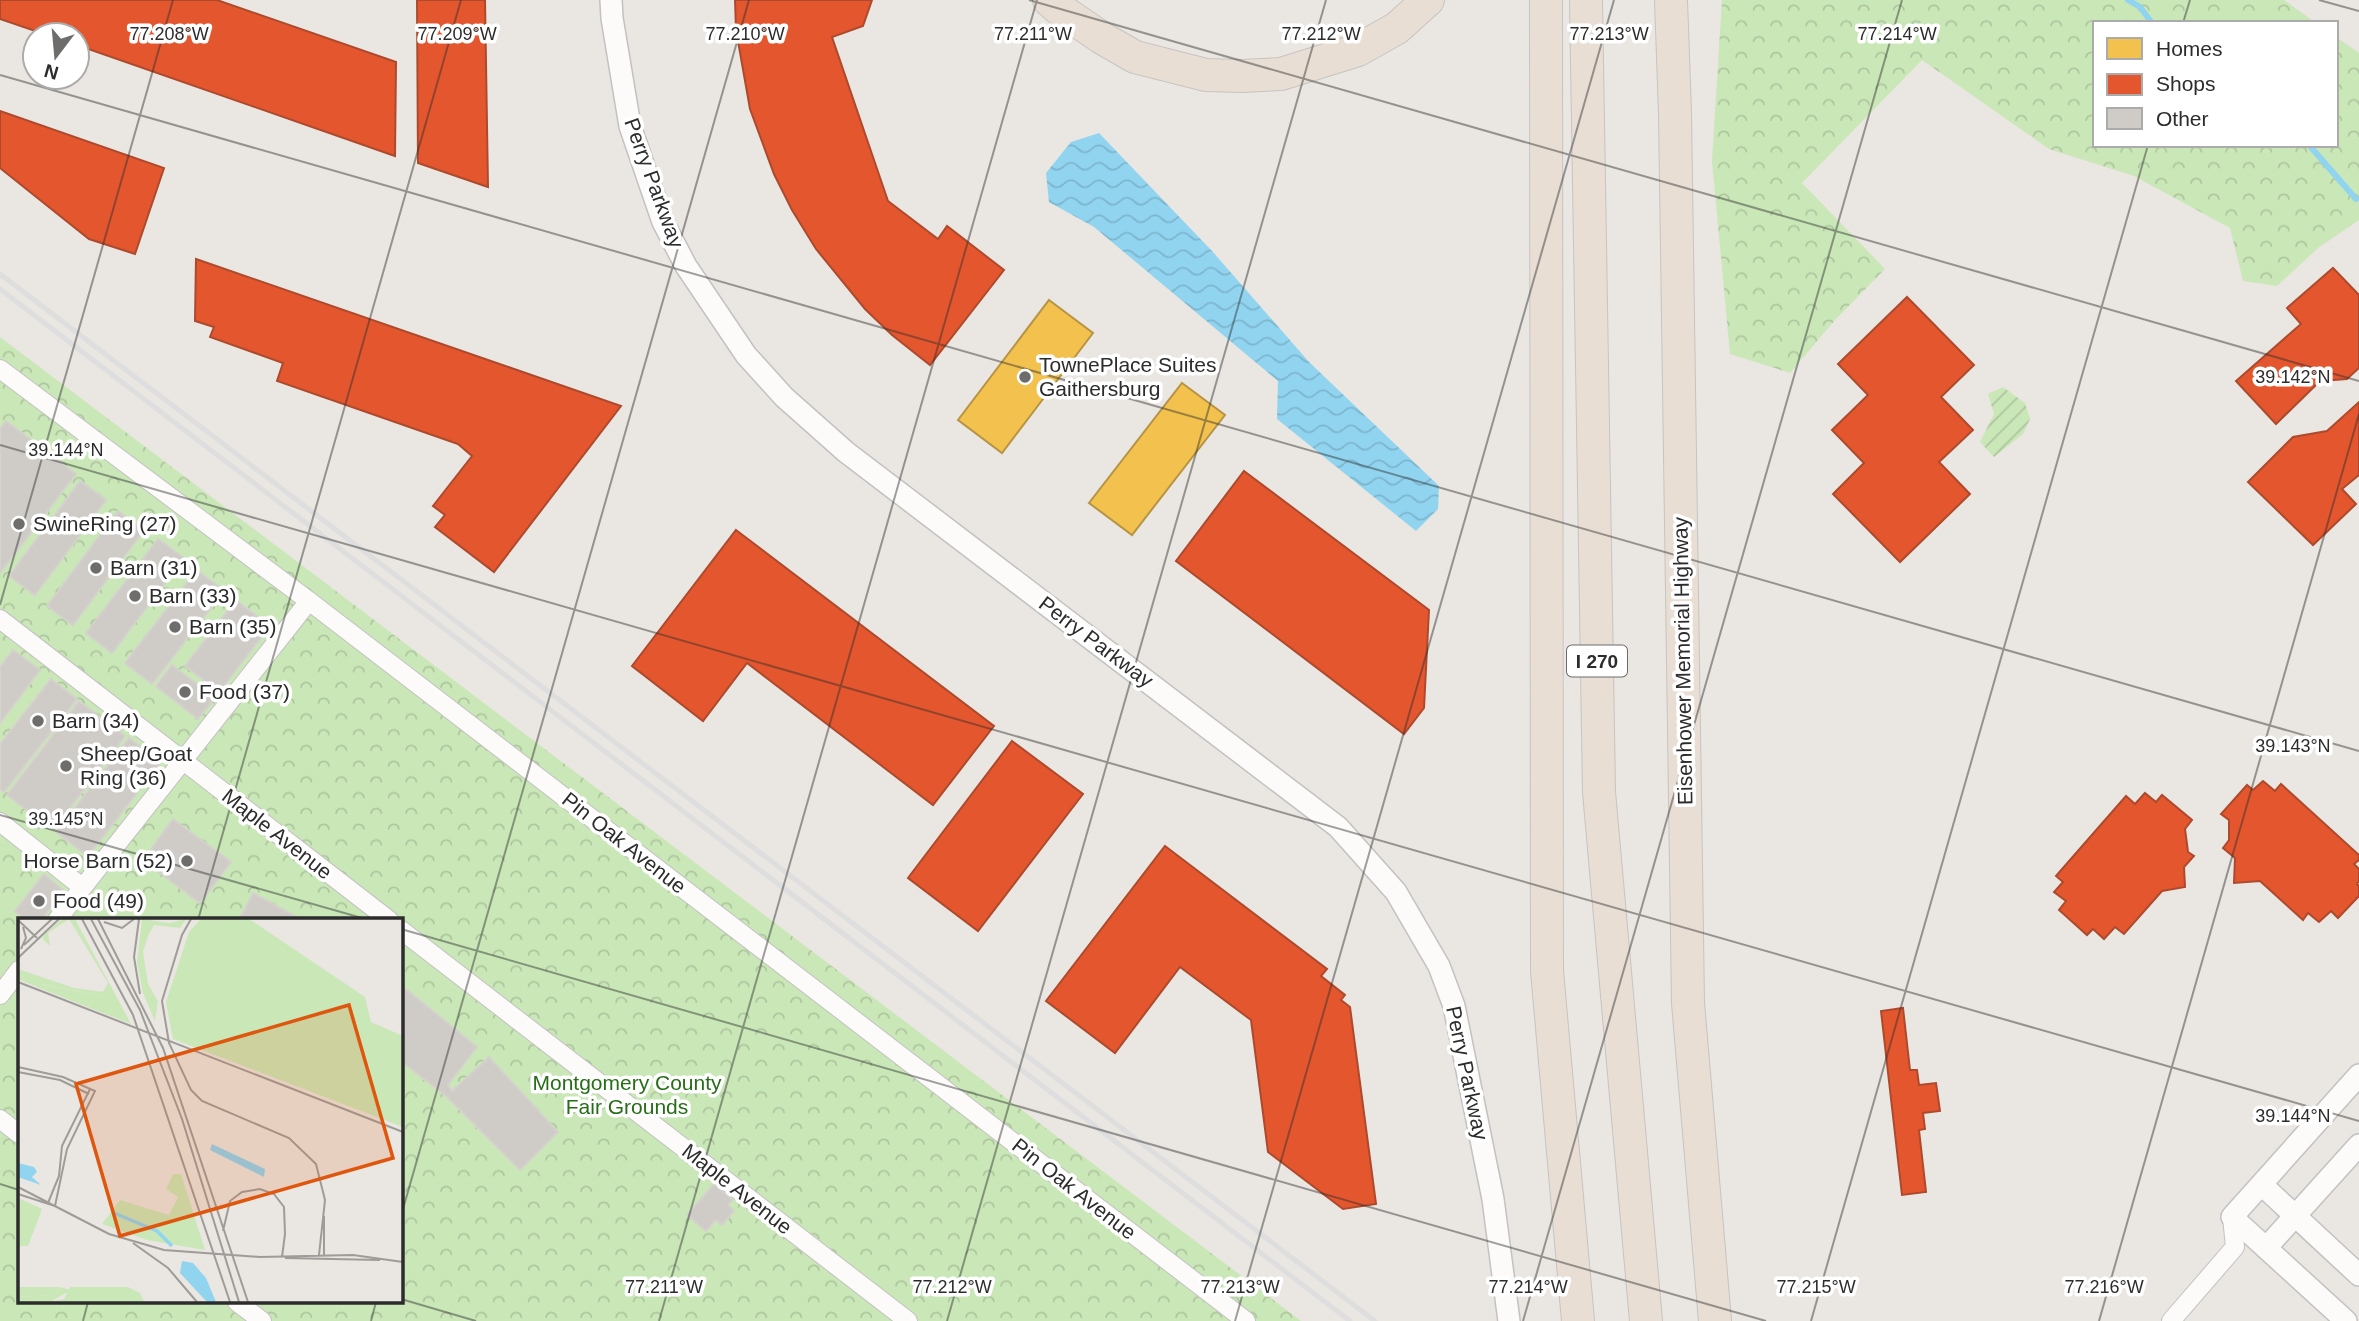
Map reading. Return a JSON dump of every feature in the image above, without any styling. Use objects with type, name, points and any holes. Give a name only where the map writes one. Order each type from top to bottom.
[{"type":"highway","points":[[1049,0],[1102,38],[1135,57],[1206,75],[1242,76],[1281,74],[1358,50],[1396,28],[1428,0]]},
{"type":"highway","name":"I 270","points":[[1546,0],[1547,971],[1578,1321]]},
{"type":"highway","name":"I 270","points":[[1586,0],[1599,792],[1646,1321]]},
{"type":"highway","name":"Eisenhower Memorial Highway","points":[[1671,0],[1688,1003],[1715,1321]]},
{"type":"street","name":"Perry Parkway","points":[[611,0],[630,126],[663,222],[686,266],[746,355],[785,397],[846,452],[1338,827],[1396,892],[1439,966],[1454,1006],[1493,1199],[1509,1321]]},
{"type":"street","name":"Pin Oak Avenue","points":[[0,369],[309,601],[1246,1321]]},
{"type":"street","points":[[59,918],[309,601]]},
{"type":"street","name":"Maple Avenue","points":[[0,618],[386,918]]},
{"type":"street","points":[[0,822],[82,887]]},
{"type":"street","name":"Maple Avenue","points":[[402,930],[908,1321]]},
{"type":"street","points":[[0,995],[18,971]]},
{"type":"street","points":[[2171,1321],[2235,1247],[2232,1217],[2359,1075]]},
{"type":"street","points":[[0,1119],[18,1132]]},
{"type":"street","points":[[2235,1247],[2266,1248],[2359,1145]]},
{"type":"street","points":[[2262,1185],[2359,1275]]},
{"type":"street","points":[[2232,1217],[2346,1321]]},
{"type":"street","points":[[240,1304],[262,1321]]},
{"type":"green space","points":[[1722,0],[2284,0],[2313,21],[2093,21],[2093,147],[2338,147],[2338,38],[2359,53],[2359,220],[2318,248],[2277,286],[2243,281],[2230,228],[2134,176],[2049,149],[1922,60],[1802,183],[1885,269],[1835,320],[1790,373],[1730,354],[1712,161]]},
{"type":"green space","name":"Montgomery County Fair Grounds","points":[[0,337],[1301,1321],[0,1321]]},
{"type":"green space","points":[[2003,387],[2025,403],[2030,419],[2023,434],[1994,457],[1980,442],[1994,414],[1988,394]]},
{"type":"water","points":[[1099,133],[1212,251],[1309,362],[1439,486],[1438,509],[1416,531],[1277,419],[1278,381],[1094,227],[1049,202],[1046,173],[1071,142]]},
{"type":"building: Homes","name":"TownePlace Suites Gaithersburg","points":[[1049,300],[1093,333],[1002,453],[958,420]]},
{"type":"building: Homes","points":[[1182,383],[1225,415],[1132,535],[1089,503]]},
{"type":"building: Shops","points":[[0,0],[217,0],[396,62],[395,156],[91,50],[91,21],[21,21],[21,26],[0,19]]},
{"type":"building: Shops","points":[[417,0],[485,0],[488,187],[418,163]]},
{"type":"building: Shops","points":[[735,0],[872,0],[863,26],[832,37],[888,201],[938,239],[947,226],[1004,270],[930,365],[865,309],[816,249],[792,210],[774,174],[750,109],[736,30]]},
{"type":"building: Shops","points":[[0,111],[164,168],[135,254],[89,239],[0,168]]},
{"type":"building: Shops","points":[[196,259],[621,406],[494,572],[435,527],[445,515],[433,506],[472,456],[458,444],[277,381],[283,363],[210,337],[214,327],[195,321]]},
{"type":"building: Shops","points":[[2333,268],[2359,295],[2359,368],[2347,379],[2320,381],[2276,424],[2236,381],[2301,324],[2287,308]]},
{"type":"building: Shops","points":[[1907,297],[1974,365],[1941,397],[1973,430],[1939,462],[1970,494],[1900,562],[1833,494],[1864,463],[1832,430],[1868,395],[1838,364]]},
{"type":"building: Shops","points":[[2359,402],[2359,475],[2342,489],[2356,504],[2313,545],[2248,482],[2293,437],[2327,431]]},
{"type":"building: Shops","points":[[1244,471],[1429,610],[1424,708],[1404,734],[1176,561]]},
{"type":"building: Shops","points":[[736,530],[994,726],[933,805],[747,663],[703,721],[632,666]]},
{"type":"building: Shops","points":[[1012,741],[1083,794],[978,931],[908,878]]},
{"type":"building: Shops","points":[[2263,781],[2275,791],[2281,784],[2359,855],[2359,860],[2354,864],[2359,869],[2359,896],[2338,918],[2331,911],[2319,922],[2308,913],[2303,920],[2260,881],[2234,883],[2235,858],[2223,848],[2229,840],[2229,820],[2221,814],[2247,785],[2253,790]]},
{"type":"building: Shops","points":[[2145,793],[2156,802],[2162,795],[2192,820],[2185,829],[2188,852],[2194,856],[2184,867],[2185,887],[2162,891],[2124,934],[2115,927],[2104,939],[2093,929],[2087,935],[2059,910],[2066,901],[2054,892],[2063,882],[2056,876],[2126,796],[2135,804]]},
{"type":"building: Shops","points":[[1165,846],[1327,969],[1321,976],[1345,995],[1341,1000],[1350,1007],[1376,1204],[1343,1209],[1268,1152],[1251,1020],[1180,967],[1115,1053],[1046,1001]]},
{"type":"building: Shops","points":[[1903,1008],[1910,1070],[1917,1070],[1919,1085],[1936,1083],[1940,1111],[1923,1113],[1925,1129],[1919,1130],[1926,1192],[1902,1195],[1881,1011]]},
{"type":"building: Other","name":"SwineRing (27)","points":[[6,421],[76,474],[0,573],[0,429]]},
{"type":"building: Other","points":[[80,481],[106,500],[35,595],[9,576]]},
{"type":"building: Other","name":"Barn (31)","points":[[118,511],[144,530],[73,625],[47,606]]},
{"type":"building: Other","name":"Barn (33)","points":[[158,539],[184,558],[112,653],[86,633]]},
{"type":"building: Other","name":"Barn (35)","points":[[197,570],[224,591],[152,684],[125,663]]},
{"type":"building: Other","points":[[236,600],[270,626],[219,692],[185,666]]},
{"type":"building: Other","points":[[13,650],[40,670],[0,723],[0,667]]},
{"type":"building: Other","name":"Food (37)","points":[[172,665],[215,698],[198,719],[156,686]]},
{"type":"building: Other","name":"Barn (34)","points":[[51,679],[77,699],[4,792],[0,789],[0,744]]},
{"type":"building: Other","name":"Sheep/Goat Ring (36)","points":[[79,701],[125,736],[53,830],[7,795]]},
{"type":"building: Other","points":[[129,738],[161,762],[88,856],[56,832]]},
{"type":"building: Other","name":"Horse Barn (52)","points":[[173,819],[231,862],[200,903],[143,860]]},
{"type":"building: Other","name":"Food (49)","points":[[44,874],[64,891],[43,918],[24,918],[15,911]]},
{"type":"building: Other","points":[[253,893],[298,918],[240,918]]},
{"type":"building: Other","points":[[402,986],[477,1047],[448,1085],[452,1091],[489,1057],[558,1132],[520,1170],[447,1097],[402,1062]]},
{"type":"building: Other","points":[[714,1184],[732,1200],[728,1205],[734,1211],[722,1225],[716,1220],[706,1231],[687,1215]]},
{"type":"waterway","points":[[2128,0],[2140,7],[2150,21]]},
{"type":"waterway","points":[[2311,147],[2356,199]]},
{"type":"railway","points":[[0,274],[1375,1321]]},
{"type":"railway","points":[[0,289],[1350,1321]]},
{"type":"place","name":"TownePlace Suites Gaithersburg","points":[[1025,377]]},
{"type":"place","name":"SwineRing (27)","points":[[19,524]]},
{"type":"place","name":"Barn (31)","points":[[96,568]]},
{"type":"place","name":"Barn (33)","points":[[135,596]]},
{"type":"place","name":"Barn (35)","points":[[175,627]]},
{"type":"place","name":"Food (37)","points":[[185,692]]},
{"type":"place","name":"Barn (34)","points":[[38,721]]},
{"type":"place","name":"Sheep/Goat Ring (36)","points":[[66,766]]},
{"type":"place","name":"Horse Barn (52)","points":[[187,861]]},
{"type":"place","name":"Food (49)","points":[[39,901]]}]
